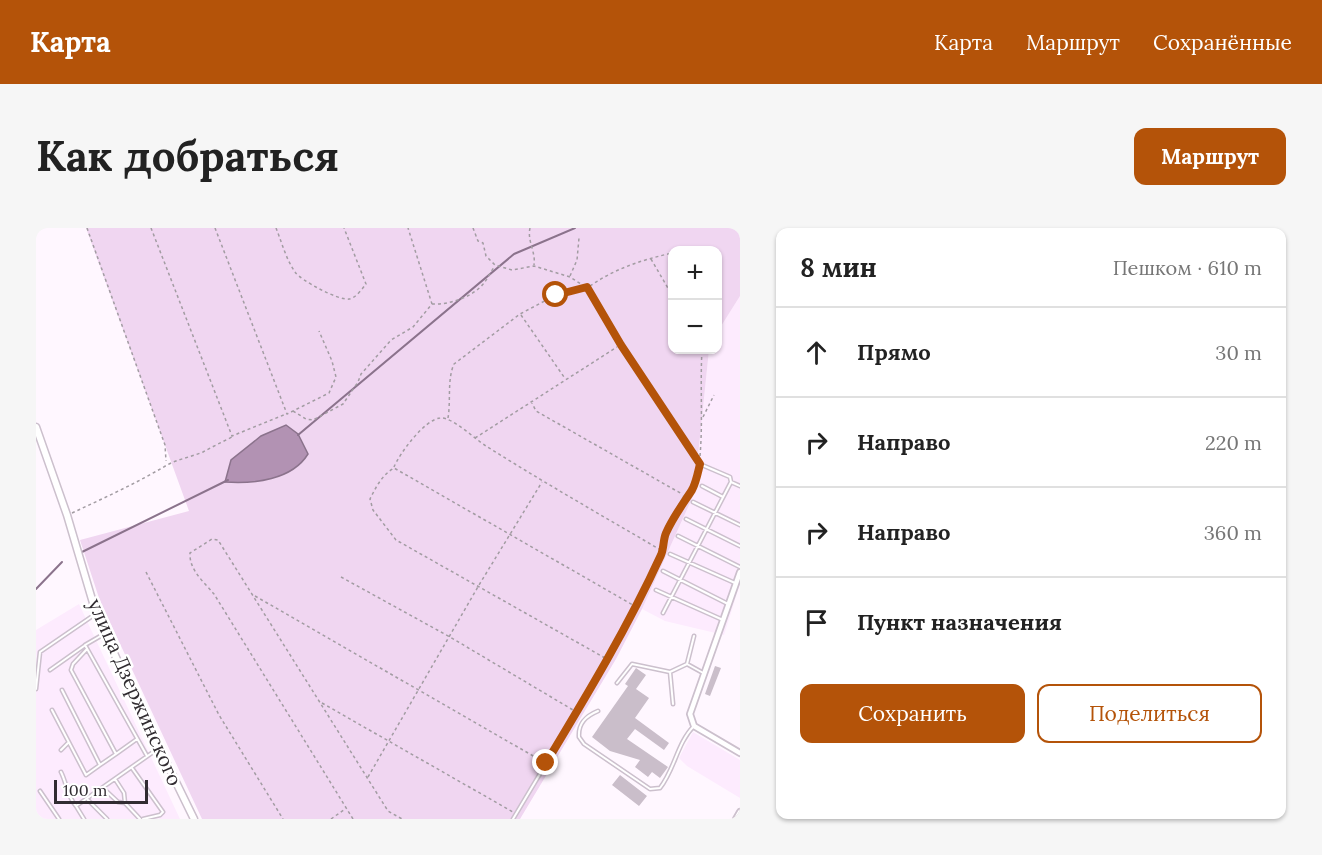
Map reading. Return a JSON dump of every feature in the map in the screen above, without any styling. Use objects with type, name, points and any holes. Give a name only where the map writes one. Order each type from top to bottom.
[{"type":"street","name":"улица Дзержинского","points":[[36,427],[67,515],[96,613],[194,819]]},
{"type":"street","points":[[740,572],[690,714],[694,726],[740,753]]},
{"type":"street","points":[[736,819],[740,812]]},
{"type":"lane","points":[[587,287],[621,345],[701,464],[730,477],[731,482],[663,614]]},
{"type":"lane","points":[[513,819],[608,660],[663,551],[664,538],[685,497],[693,489],[701,464]]},
{"type":"lane","points":[[731,482],[740,486]]},
{"type":"lane","points":[[702,486],[723,497]]},
{"type":"lane","points":[[693,502],[740,525]]},
{"type":"lane","points":[[686,519],[740,546]]},
{"type":"lane","points":[[678,536],[740,567]]},
{"type":"lane","points":[[670,554],[735,583]]},
{"type":"lane","points":[[663,571],[728,604]]},
{"type":"lane","points":[[656,590],[723,620]]},
{"type":"lane","points":[[36,689],[40,652],[96,613]]},
{"type":"lane","points":[[50,670],[105,633]]},
{"type":"lane","points":[[687,664],[694,636]]},
{"type":"lane","points":[[86,647],[147,756]]},
{"type":"lane","points":[[86,647],[71,670],[116,754]]},
{"type":"lane","points":[[618,683],[632,664],[670,672],[687,664]]},
{"type":"lane","points":[[687,664],[705,674]]},
{"type":"lane","points":[[670,672],[673,704]]},
{"type":"lane","points":[[62,690],[100,765]]},
{"type":"lane","points":[[52,710],[86,775],[138,738]]},
{"type":"lane","points":[[598,711],[587,716],[579,729],[579,737],[584,744],[650,789],[660,788],[666,781],[684,736],[694,726]]},
{"type":"lane","points":[[61,750],[68,743]]},
{"type":"lane","points":[[76,806],[159,748]]},
{"type":"lane","points":[[102,788],[118,802],[125,803],[141,819],[160,815],[163,812],[132,768]]},
{"type":"lane","points":[[61,772],[68,786],[68,797],[84,819]]},
{"type":"lane","points":[[116,779],[124,793],[125,803]]},
{"type":"lane","points":[[39,791],[59,819]]},
{"type":"lane","points":[[87,799],[107,819]]},
{"type":"path","points":[[87,228],[165,445],[166,461]]},
{"type":"path","points":[[151,228],[232,436]]},
{"type":"path","points":[[214,228],[286,414]]},
{"type":"path","points":[[276,228],[289,262],[297,275],[338,299],[350,300],[366,284],[344,228]]},
{"type":"path","points":[[408,228],[432,304]]},
{"type":"path","points":[[473,228],[478,240],[483,243],[486,256],[495,265],[512,270],[534,266],[570,277],[580,285],[587,287]]},
{"type":"path","points":[[530,228],[529,233],[536,256],[534,266]]},
{"type":"path","points":[[570,277],[577,260],[579,238]]},
{"type":"path","points":[[448,418],[451,402],[451,373],[454,364],[520,314],[556,295],[587,287],[611,272],[668,254]]},
{"type":"path","points":[[651,258],[668,288]]},
{"type":"path","points":[[432,304],[443,304],[463,298],[483,284],[495,265]]},
{"type":"path","points":[[293,411],[306,419],[313,420],[343,404],[361,374],[391,340],[413,327],[432,304]]},
{"type":"path","points":[[520,314],[565,378]]},
{"type":"path","points":[[67,515],[130,486],[169,464],[203,452],[232,436],[293,411],[329,393],[336,378],[332,361],[319,331]]},
{"type":"path","points":[[474,438],[565,378],[621,345]]},
{"type":"path","points":[[701,464],[702,354]]},
{"type":"path","points":[[703,417],[714,395]]},
{"type":"path","points":[[531,401],[536,411],[678,490],[685,497]]},
{"type":"path","points":[[608,660],[396,540],[373,510],[370,500],[376,487],[386,472],[394,468],[399,456],[422,429],[438,418],[448,418],[474,438],[542,482],[663,551]]},
{"type":"path","points":[[394,468],[636,607]]},
{"type":"path","points":[[367,778],[390,742],[479,585],[542,482]]},
{"type":"path","points":[[353,819],[214,594],[193,568],[190,553],[212,539],[218,540],[388,811],[402,819]]},
{"type":"path","points":[[146,573],[219,715],[283,819]]},
{"type":"path","points":[[341,577],[450,637],[577,712]]},
{"type":"path","points":[[252,595],[546,763]]},
{"type":"path","points":[[320,702],[517,813]]},
{"type":"path","points":[[331,819],[346,809]]},
{"type":"shaded area","points":[[86,228],[740,228],[740,296],[722,325],[722,246],[668,246],[668,354],[709,354],[694,494],[642,609],[616,659],[520,819],[202,819],[100,601],[80,540],[189,511]]},
{"type":"shaded area","points":[[740,296],[740,584],[724,635],[665,621],[642,609],[694,494],[709,354],[722,354],[722,325]]},
{"type":"shaded area","points":[[286,425],[298,434],[308,454],[301,463],[282,475],[260,481],[225,482],[231,460],[261,436]]},
{"type":"shaded area","points":[[79,604],[180,819],[36,819],[36,630]]},
{"type":"shaded area","points":[[693,732],[740,760],[740,798],[687,766],[679,758]]},
{"type":"building","points":[[715,666],[721,668],[710,696],[705,694]]},
{"type":"building","points":[[636,668],[646,675],[636,689],[649,698],[635,718],[669,743],[664,750],[635,729],[627,739],[668,767],[660,778],[652,772],[648,777],[635,767],[640,760],[610,751],[592,737],[628,686],[625,684]]},
{"type":"building","points":[[620,775],[647,796],[639,806],[612,785]]},
{"type":"waterway","points":[[298,435],[514,254],[575,228]]},
{"type":"waterway","points":[[82,552],[228,480]]},
{"type":"waterway","points":[[36,589],[62,562]]},
{"type":"route","points":[[546,763],[608,660],[636,607],[663,551],[664,538],[671,523],[685,497],[693,489],[700,464],[621,345],[587,287],[556,295]]}]
